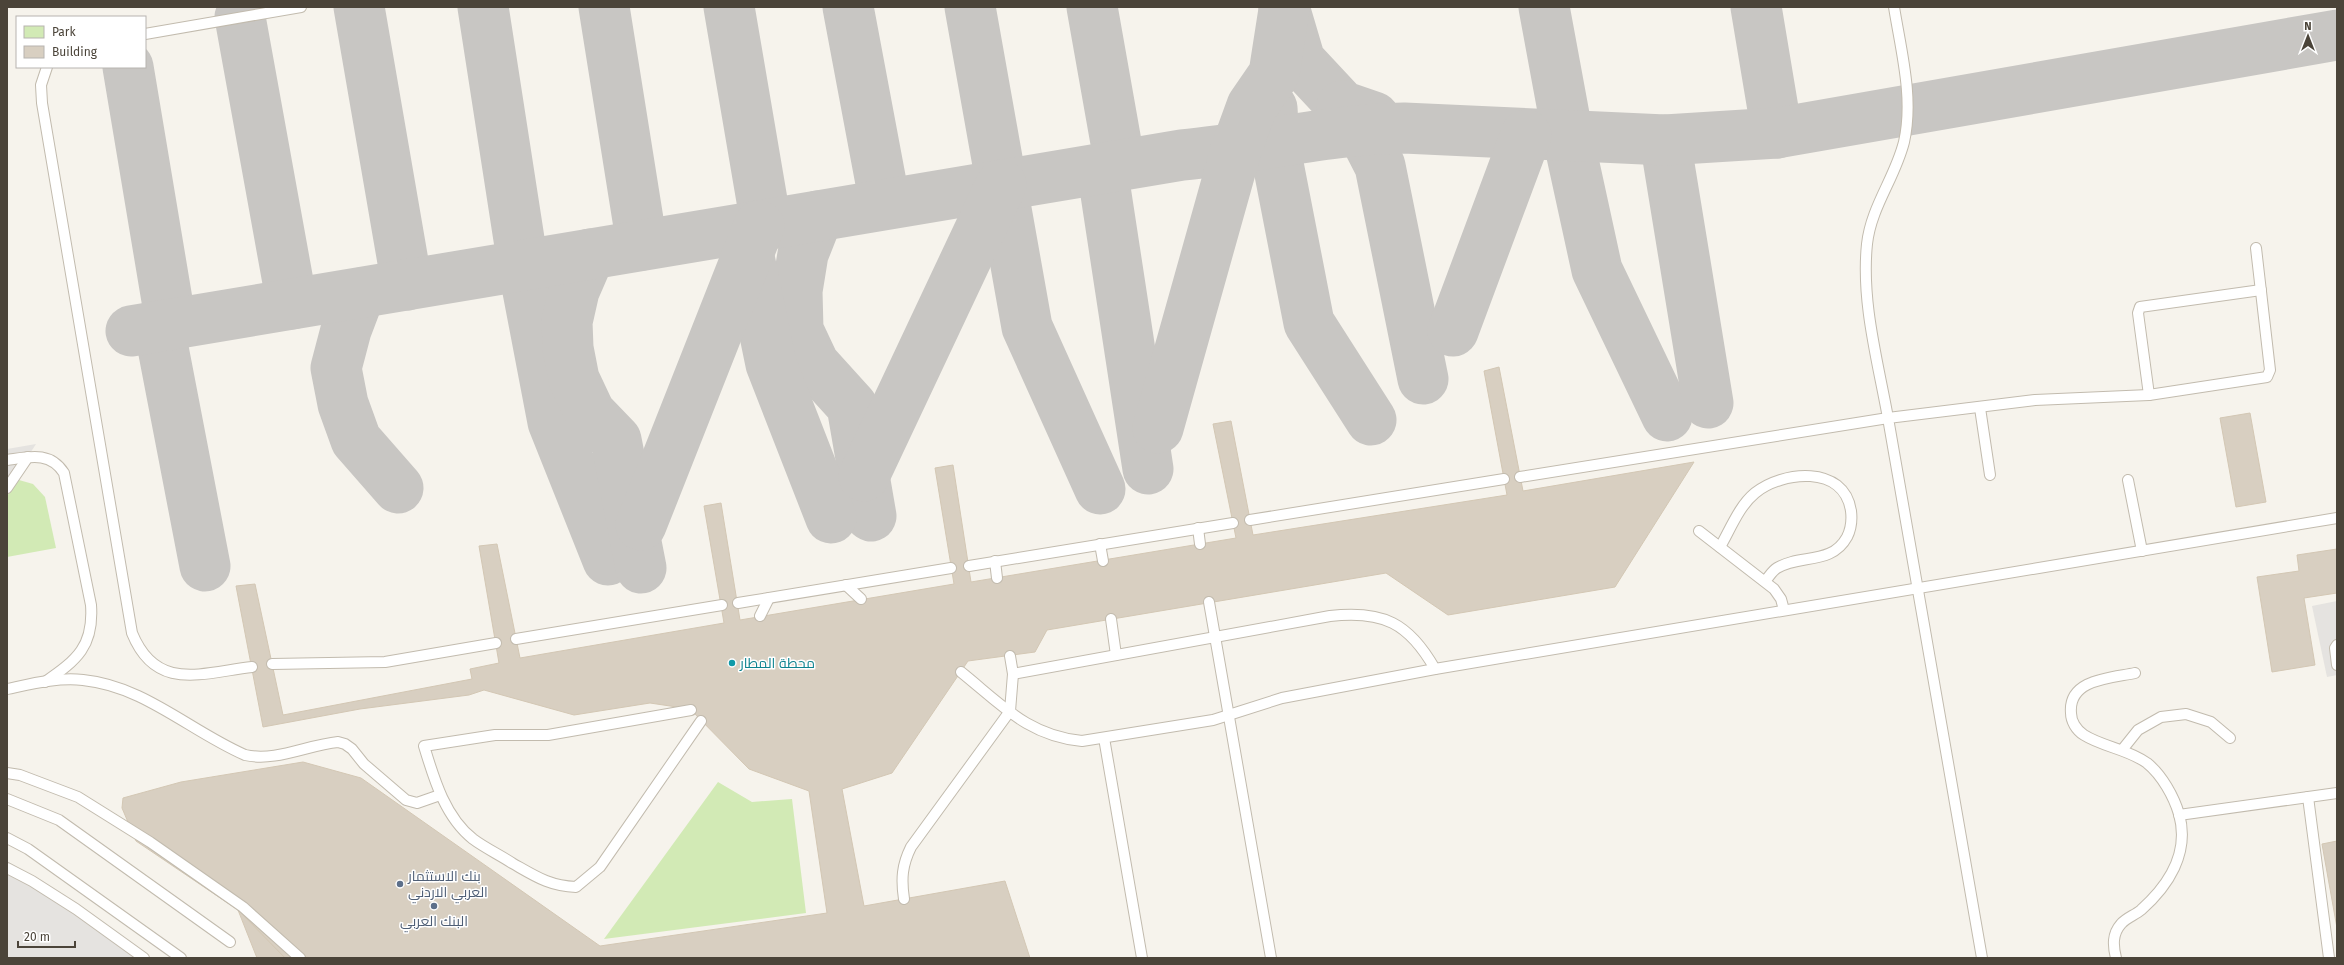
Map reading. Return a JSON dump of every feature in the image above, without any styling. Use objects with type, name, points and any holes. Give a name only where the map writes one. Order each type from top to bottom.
[{"type":"lane","points":[[146,34],[301,7]]},
{"type":"lane","points":[[1894,7],[1905,74],[1908,110],[1904,143],[1876,207],[1867,243],[1866,280],[1888,418],[1982,958]]},
{"type":"lane","points":[[47,68],[41,85],[42,103],[132,633],[139,650],[151,664],[168,672],[186,675],[252,667]]},
{"type":"lane","points":[[1520,477],[1888,418],[2070,398],[2149,395],[2267,377],[2270,370],[2256,248]]},
{"type":"lane","points":[[2149,395],[2138,313],[2140,306],[2261,290]]},
{"type":"lane","points":[[1980,408],[1990,475]]},
{"type":"lane","points":[[7,488],[28,457]]},
{"type":"lane","points":[[7,460],[28,457],[50,458],[58,463],[64,473],[91,611],[92,622],[89,638],[79,655],[69,666],[45,682]]},
{"type":"lane","points":[[1720,547],[1742,509],[1753,494],[1769,483],[1787,477],[1806,475],[1824,478],[1840,488],[1849,502],[1852,520],[1847,537],[1835,551],[1819,558],[1777,568],[1765,581]]},
{"type":"lane","points":[[1250,520],[1504,479]]},
{"type":"lane","points":[[2128,480],[2142,551]]},
{"type":"lane","points":[[962,672],[1025,723],[1042,733],[1062,740],[1082,741],[1229,717],[1282,698],[1435,670],[2337,518]]},
{"type":"lane","points":[[969,566],[1233,523]]},
{"type":"lane","points":[[1198,528],[1200,544]]},
{"type":"lane","points":[[1699,531],[1774,589],[1784,610]]},
{"type":"lane","points":[[1100,544],[1103,561]]},
{"type":"lane","points":[[995,561],[997,578]]},
{"type":"lane","points":[[738,603],[951,568]]},
{"type":"lane","points":[[846,586],[861,599]]},
{"type":"lane","points":[[760,616],[769,598]]},
{"type":"lane","points":[[1209,602],[1271,958]]},
{"type":"lane","points":[[516,639],[722,605]]},
{"type":"lane","points":[[1013,674],[1214,637],[1356,613],[1381,618],[1404,629],[1423,647],[1435,670]]},
{"type":"lane","points":[[1111,619],[1116,655]]},
{"type":"lane","points":[[272,664],[385,662],[496,642]]},
{"type":"lane","points":[[2337,645],[2335,648],[2337,665]]},
{"type":"lane","points":[[904,899],[902,873],[905,860],[911,847],[1010,711],[1013,674],[1010,656]]},
{"type":"lane","points":[[2116,958],[2113,943],[2121,924],[2139,912],[2160,892],[2175,868],[2182,841],[2179,815],[2167,786],[2148,764],[2122,750],[2083,735],[2072,721],[2070,703],[2079,688],[2096,681],[2135,673]]},
{"type":"lane","points":[[7,689],[45,682],[81,679],[113,685],[160,707],[234,750],[257,758],[270,757],[329,743],[345,744],[364,764],[406,800],[417,803],[440,795]]},
{"type":"lane","points":[[691,710],[548,735],[495,735],[424,746],[440,795],[458,823],[473,839],[541,880],[558,886],[576,887],[600,867],[701,721]]},
{"type":"lane","points":[[2122,750],[2138,730],[2161,717],[2186,714],[2210,722],[2230,738]]},
{"type":"lane","points":[[1104,738],[1142,958]]},
{"type":"lane","points":[[7,773],[20,775],[78,797],[150,842],[243,907],[300,958]]},
{"type":"lane","points":[[2179,815],[2337,793]]},
{"type":"lane","points":[[2308,797],[2329,958]]},
{"type":"lane","points":[[7,799],[59,820],[230,942]]},
{"type":"lane","points":[[7,838],[28,849],[181,958]]},
{"type":"lane","points":[[7,868],[32,881],[119,939],[144,958]]},
{"type":"green space","points":[[19,480],[33,484],[45,497],[56,548],[7,557],[7,496]]},
{"type":"green space","points":[[718,782],[752,802],[792,799],[806,913],[604,939]]},
{"type":"shaded area","points":[[36,444],[7,489],[7,449]]},
{"type":"shaded area","points":[[2337,601],[2337,675],[2327,677],[2312,606]]},
{"type":"shaded area","points":[[7,861],[22,870],[142,958],[7,958]]},
{"type":"building","name":"محطة المطار","points":[[1499,367],[1523,491],[1694,462],[1615,587],[1448,615],[1386,573],[1047,630],[1035,652],[968,661],[892,773],[842,789],[864,906],[1005,881],[1030,958],[285,958],[238,910],[136,841],[122,808],[123,798],[181,782],[303,762],[361,778],[600,946],[827,913],[809,791],[749,769],[690,709],[650,703],[574,715],[484,690],[469,695],[360,709],[263,727],[236,586],[255,584],[283,715],[472,679],[470,669],[499,663],[479,546],[497,544],[520,658],[724,623],[704,506],[721,503],[740,620],[954,584],[935,468],[953,465],[971,582],[1236,538],[1213,424],[1231,421],[1253,535],[1507,495],[1484,371]]},
{"type":"building","points":[[2250,413],[2266,502],[2236,507],[2220,418]]},
{"type":"building","points":[[2337,549],[2337,593],[2304,598],[2315,665],[2272,672],[2257,577],[2299,571],[2297,555]]},
{"type":"building","points":[[2337,841],[2337,928],[2322,844]]},
{"type":"building","points":[[238,910],[285,958],[257,958]]},
{"type":"taxiway","points":[[359,7],[407,285]]},
{"type":"taxiway","points":[[483,7],[523,265],[553,422],[608,560]]},
{"type":"taxiway","points":[[604,7],[642,245]]},
{"type":"taxiway","points":[[729,7],[766,224]]},
{"type":"taxiway","points":[[848,7],[885,204]]},
{"type":"taxiway","points":[[970,7],[1027,327],[1100,489]]},
{"type":"taxiway","points":[[1092,7],[1120,165]]},
{"type":"taxiway","points":[[1284,7],[1300,61],[1342,106],[1374,117]]},
{"type":"taxiway","points":[[1544,7],[1568,137],[1597,270],[1667,416]]},
{"type":"taxiway","points":[[1756,7],[1777,133]]},
{"type":"taxiway","points":[[1158,428],[1236,150],[1252,106],[1274,74],[1284,10]]},
{"type":"taxiway","points":[[240,17],[292,304]]},
{"type":"taxiway","points":[[131,331],[1182,155],[1321,135],[1376,129],[1404,128],[1665,140],[1777,133],[2337,35]]},
{"type":"taxiway","points":[[128,68],[171,324]]},
{"type":"taxiway","points":[[1342,106],[1361,129],[1380,166],[1423,379]]},
{"type":"taxiway","points":[[1272,108],[1274,143],[1309,323],[1371,420]]},
{"type":"taxiway","points":[[1453,331],[1526,135]]},
{"type":"taxiway","points":[[1665,140],[1708,403]]},
{"type":"taxiway","points":[[1102,168],[1148,469]]},
{"type":"taxiway","points":[[864,476],[1001,185]]},
{"type":"taxiway","points":[[818,216],[803,254],[797,291],[798,330],[814,364],[852,406],[871,516]]},
{"type":"taxiway","points":[[641,525],[759,226]]},
{"type":"taxiway","points":[[748,252],[771,364],[831,518]]},
{"type":"taxiway","points":[[590,254],[574,291],[567,322],[568,348],[574,379],[590,413],[616,440],[641,568]]},
{"type":"taxiway","points":[[360,293],[346,330],[336,368],[343,404],[356,440],[398,488]]},
{"type":"taxiway","points":[[159,327],[205,566]]},
{"type":"place","name":"محطة المطار","points":[[732,663]]},
{"type":"place","name":"بنك الاستثمار العربي الاردني","points":[[400,884]]},
{"type":"place","name":"البنك العربي","points":[[434,906]]}]
